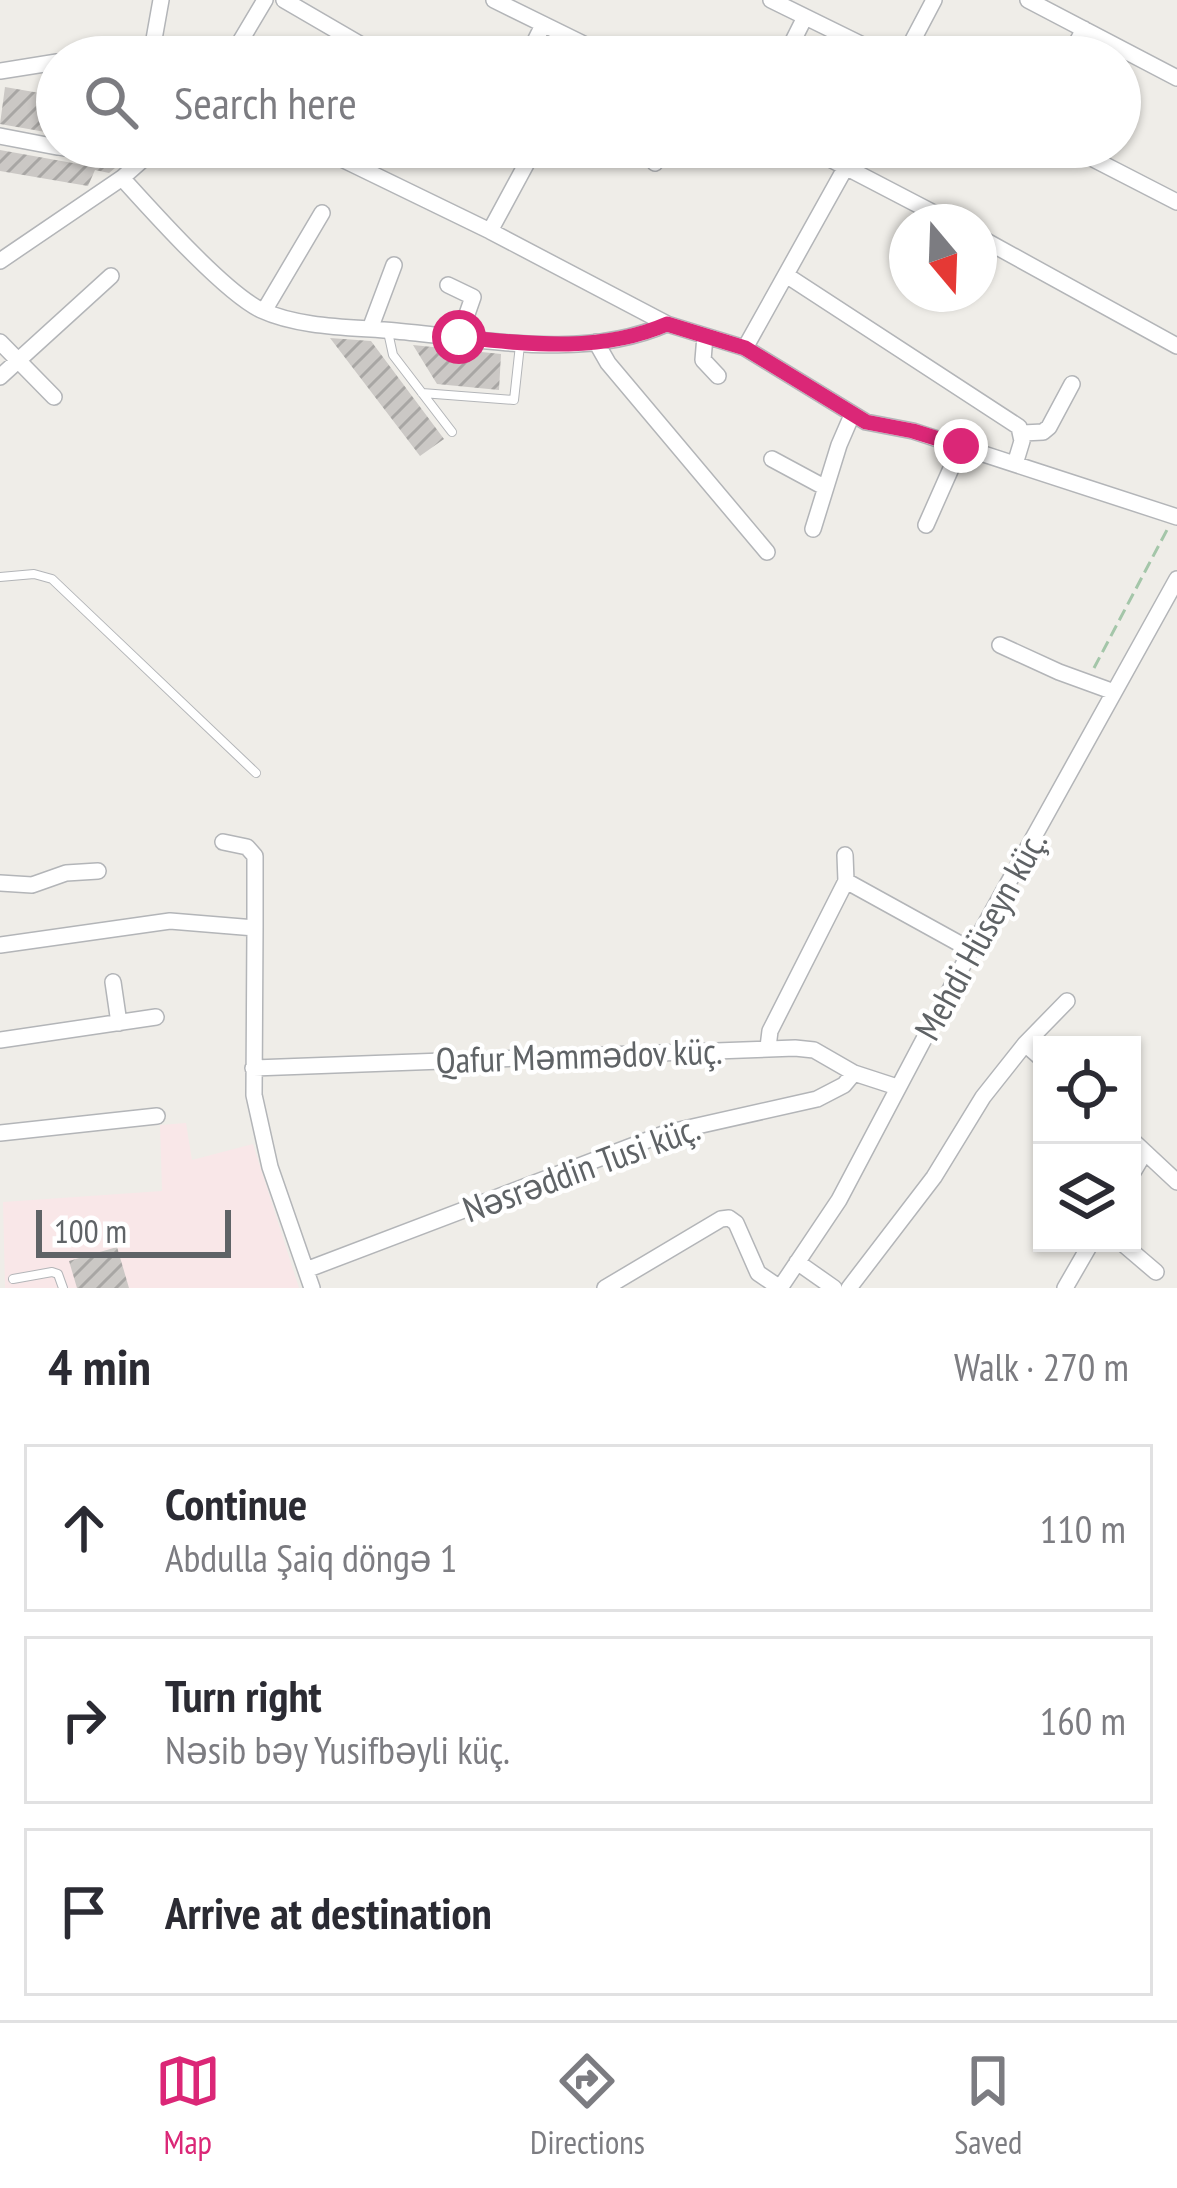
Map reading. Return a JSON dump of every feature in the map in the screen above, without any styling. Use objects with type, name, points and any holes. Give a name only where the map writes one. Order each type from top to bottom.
[{"type":"street","points":[[154,36],[160,0]]},
{"type":"street","points":[[244,36],[265,0]]},
{"type":"street","points":[[284,0],[346,36]]},
{"type":"street","points":[[494,0],[565,36]]},
{"type":"street","points":[[771,0],[844,36]]},
{"type":"street","points":[[915,36],[934,0]]},
{"type":"street","points":[[1028,0],[1097,36]]},
{"type":"street","points":[[796,36],[805,17]]},
{"type":"street","points":[[538,36],[543,26]]},
{"type":"street","points":[[1080,36],[1084,29]]},
{"type":"street","points":[[1141,59],[1177,78]]},
{"type":"street","points":[[0,71],[36,65]]},
{"type":"street","points":[[0,136],[36,143]]},
{"type":"street","points":[[0,261],[133,168]]},
{"type":"street","points":[[360,168],[667,324],[745,348],[852,416],[1176,516]]},
{"type":"street","points":[[490,231],[525,168]]},
{"type":"street","points":[[745,348],[846,168]]},
{"type":"street","points":[[853,168],[918,204]]},
{"type":"street","points":[[1111,168],[1177,202]]},
{"type":"street","points":[[122,178],[226,283],[264,311],[370,329],[520,344],[596,342],[667,324]]},
{"type":"street","points":[[264,311],[322,213]]},
{"type":"street","points":[[997,247],[1177,346]]},
{"type":"street","points":[[370,329],[394,265]]},
{"type":"street","points":[[0,377],[111,275]]},
{"type":"street","points":[[786,275],[1023,433],[1049,427],[1072,384]]},
{"type":"street","points":[[448,285],[473,297],[459,337]]},
{"type":"street","points":[[704,335],[701,354],[718,376]]},
{"type":"street","points":[[0,342],[54,397]]},
{"type":"street","points":[[596,342],[608,363],[767,552]]},
{"type":"street","points":[[813,529],[852,416]]},
{"type":"street","points":[[1015,464],[1023,433]]},
{"type":"street","points":[[926,525],[961,446]]},
{"type":"street","points":[[772,459],[824,487]]},
{"type":"street","name":"Mehdi Hüseyn küç.","points":[[780,1288],[838,1200],[1177,579]]},
{"type":"street","points":[[1000,645],[1114,692]]},
{"type":"street","points":[[223,842],[247,848],[255,856],[253,1068],[262,1138],[312,1288]]},
{"type":"street","points":[[768,1047],[770,1031],[846,881],[845,855]]},
{"type":"street","points":[[0,883],[32,885],[66,873],[98,871]]},
{"type":"street","points":[[846,881],[971,950]]},
{"type":"street","points":[[0,945],[170,922],[254,928]]},
{"type":"street","points":[[113,982],[119,1023]]},
{"type":"street","points":[[848,1288],[905,1217],[983,1097],[1067,1000]]},
{"type":"street","points":[[0,1040],[156,1017]]},
{"type":"street","points":[[1025,1044],[1033,1051]]},
{"type":"street","name":"Qafur Məmmədov küç.","points":[[253,1068],[768,1047],[814,1050],[854,1073],[897,1087]]},
{"type":"street","name":"Nəsrəddin Tusi küç.","points":[[306,1270],[678,1129],[817,1099],[844,1085],[854,1073]]},
{"type":"street","points":[[0,1133],[157,1116]]},
{"type":"street","points":[[1141,1149],[1177,1182]]},
{"type":"street","points":[[605,1288],[729,1218],[736,1223],[758,1273],[780,1288]]},
{"type":"street","points":[[1064,1288],[1086,1252]]},
{"type":"street","points":[[1133,1252],[1156,1272]]},
{"type":"street","points":[[797,1262],[834,1288]]},
{"type":"lane","points":[[388,330],[393,356],[452,432]]},
{"type":"lane","points":[[422,393],[514,400],[520,344]]},
{"type":"lane","points":[[0,577],[34,574],[52,579],[256,773]]},
{"type":"lane","points":[[14,1279],[52,1272],[58,1274],[63,1288]]},
{"type":"path","points":[[1087,682],[1176,516]]},
{"type":"shaded area","points":[[186,1123],[192,1160],[253,1144],[299,1288],[5,1288],[3,1202],[162,1191],[160,1125]]},
{"type":"building","points":[[5,87],[36,92],[36,130],[0,124]]},
{"type":"building","points":[[0,150],[36,156],[36,168],[115,168],[109,173],[95,170],[88,186],[0,171]]},
{"type":"building","points":[[330,338],[371,341],[444,439],[420,456]]},
{"type":"building","points":[[413,345],[501,354],[499,390],[437,384]]},
{"type":"building","points":[[117,1247],[129,1288],[77,1288],[69,1261]]},
{"type":"route","points":[[459,337],[520,344],[596,342],[667,324],[745,348],[866,422],[961,446]]}]
